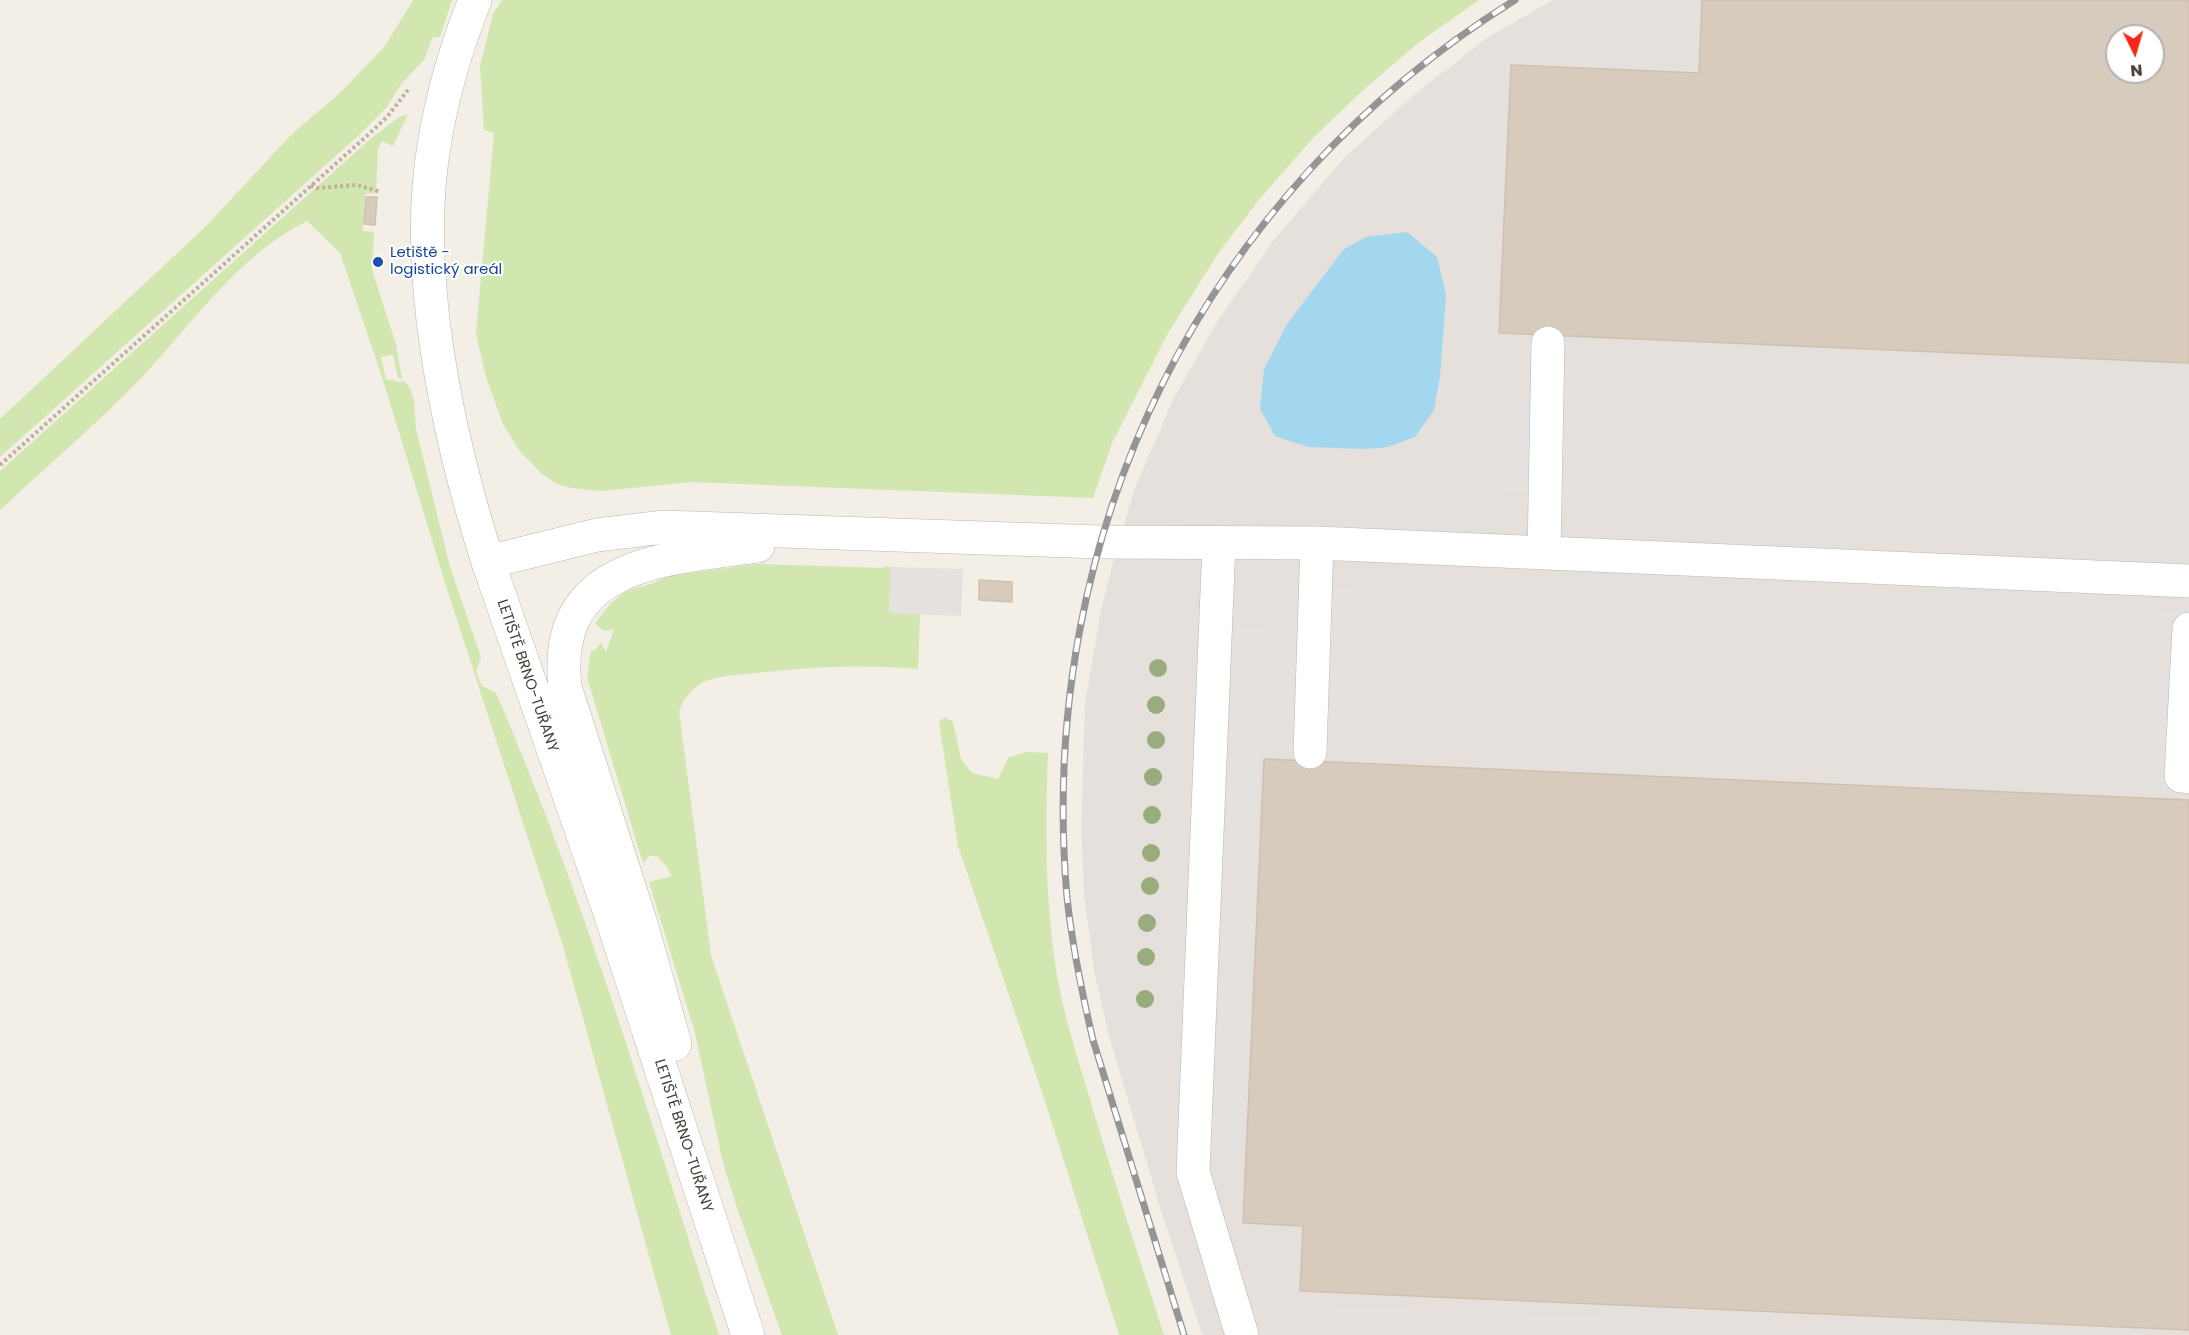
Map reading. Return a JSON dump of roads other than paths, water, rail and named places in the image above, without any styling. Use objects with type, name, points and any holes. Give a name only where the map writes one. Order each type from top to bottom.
[{"type":"street","name":"LETIŠTĚ BRNO-TUŘANY","points":[[475,0],[458,47],[434,142],[428,213],[428,261],[438,349],[452,430],[470,506],[488,562],[609,910],[748,1335]]},
{"type":"street","points":[[1544,553],[1548,343]]},
{"type":"street","points":[[488,562],[597,535],[664,527],[1100,542],[1317,543],[2189,581]]},
{"type":"street","points":[[696,1179],[675,1043],[642,927],[565,687],[563,671],[566,639],[571,623],[590,593],[606,581],[625,572],[654,563],[700,554],[860,534]]},
{"type":"street","points":[[1219,543],[1193,1172],[1242,1335]]},
{"type":"street","points":[[1310,752],[1317,543]]},
{"type":"street","points":[[2189,629],[2181,776],[2189,777]]},
{"type":"water","points":[[1407,232],[1437,257],[1446,295],[1440,377],[1434,410],[1415,437],[1388,447],[1366,449],[1308,447],[1275,436],[1260,409],[1264,369],[1287,324],[1344,249],[1366,237]]},
{"type":"railway","points":[[1184,1335],[1093,1040],[1072,933],[1067,897],[1064,762],[1080,630],[1113,504],[1162,384],[1228,272],[1309,170],[1405,79],[1515,0]]},
{"type":"place","name":"Letiště - logistický areál","points":[[378,262]]}]
